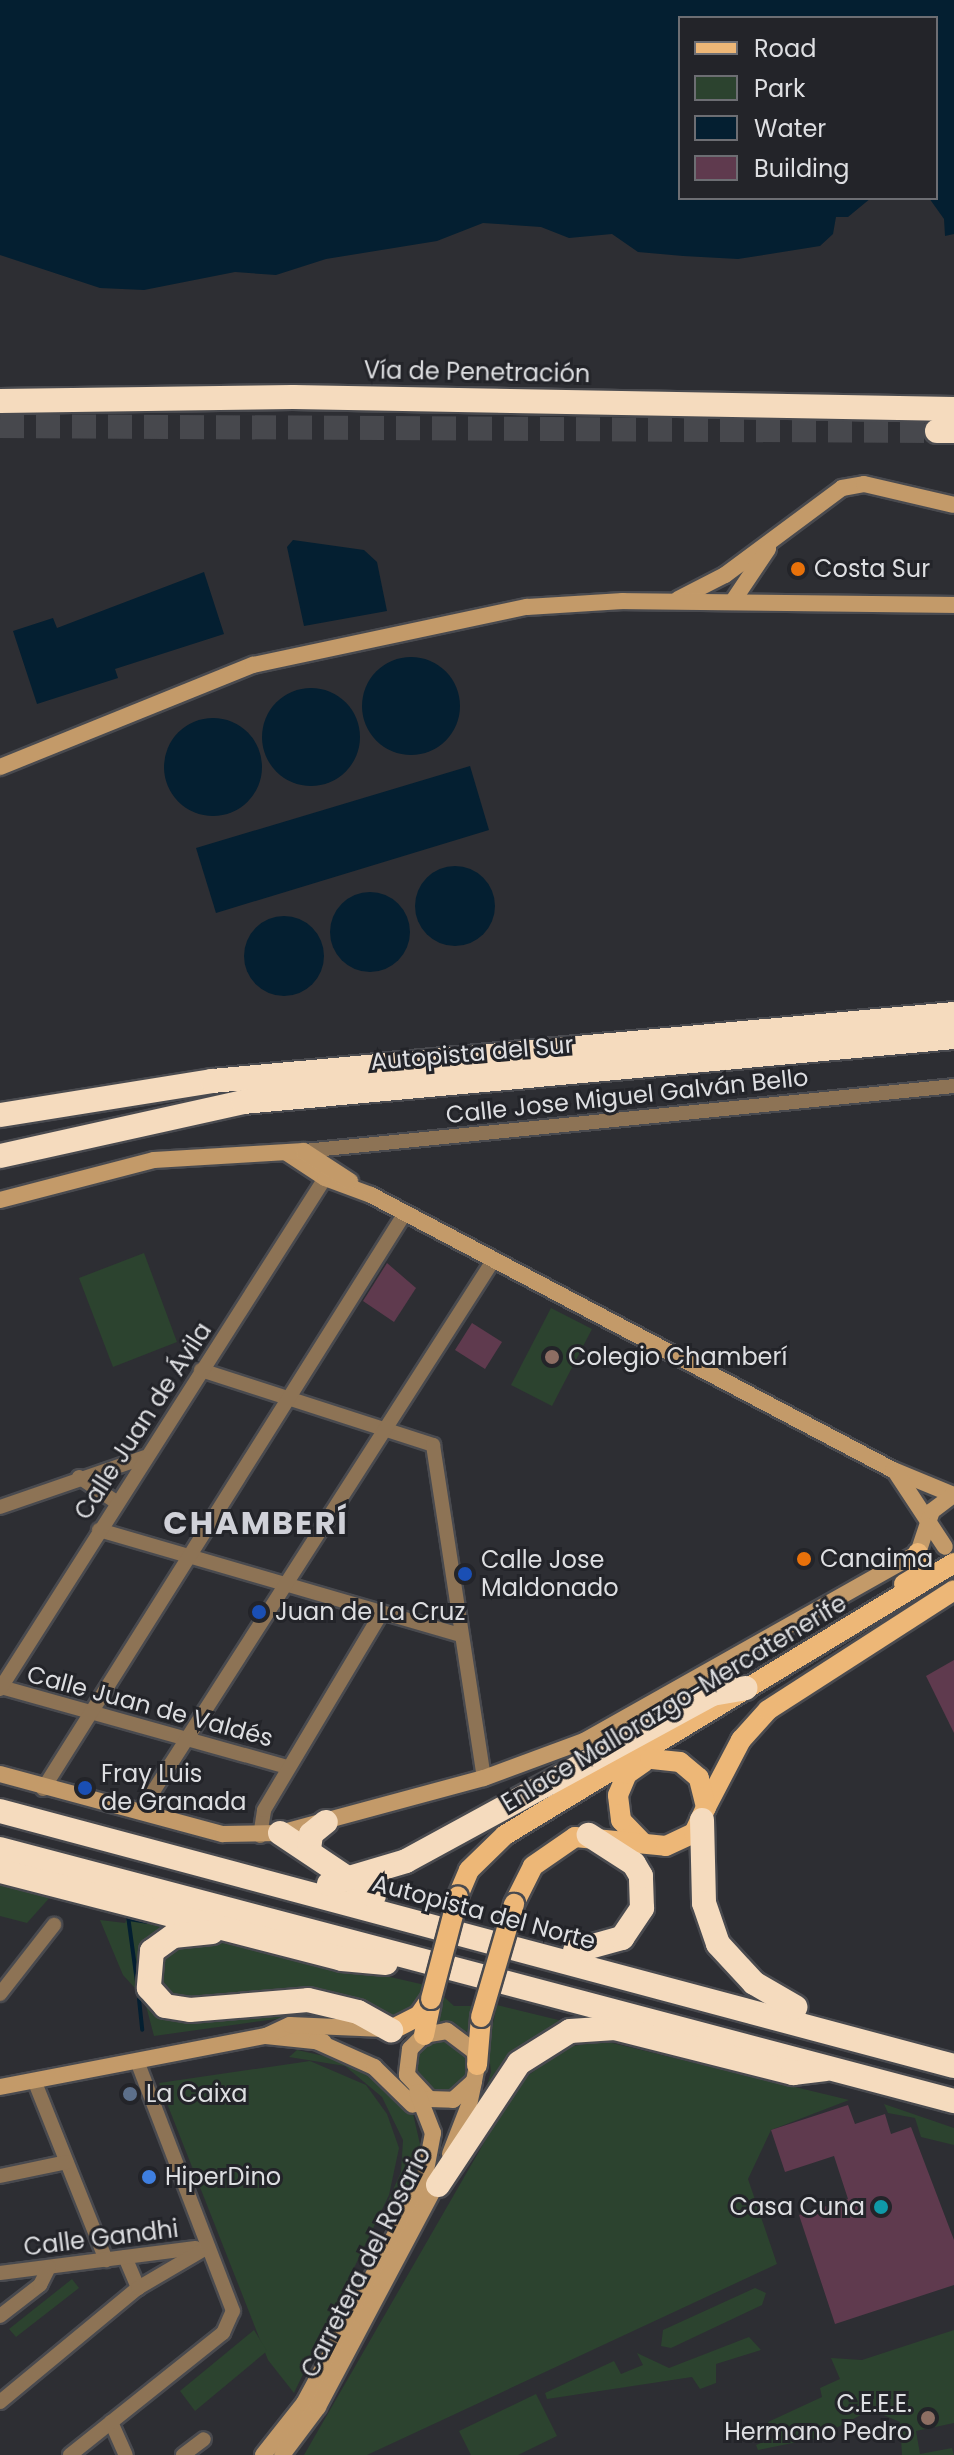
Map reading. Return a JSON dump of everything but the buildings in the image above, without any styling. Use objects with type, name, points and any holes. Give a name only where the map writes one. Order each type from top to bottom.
[{"type":"highway","name":"Vía de Penetración","points":[[0,401],[293,397],[954,409]]},
{"type":"highway","name":"Autopista del Sur","points":[[0,1115],[212,1081],[954,1014]]},
{"type":"highway","name":"Autopista del Sur","points":[[0,1156],[243,1102],[954,1037]]},
{"type":"highway","points":[[340,1883],[406,1861],[712,1694],[745,1688]]},
{"type":"highway","name":"Autopista del Norte","points":[[0,1811],[227,1874],[870,2041],[954,2066]]},
{"type":"highway","points":[[704,1813],[704,1903],[718,1944],[754,1983],[795,2007]]},
{"type":"highway","points":[[309,1849],[311,1834],[326,1822]]},
{"type":"highway","points":[[270,1835],[309,1849],[340,1883]]},
{"type":"highway","points":[[575,1951],[622,1938],[642,1908],[641,1876],[634,1864],[589,1835]]},
{"type":"highway","points":[[0,1849],[838,2067],[954,2101]]},
{"type":"highway","points":[[227,1874],[253,1866],[340,1883],[374,1896],[847,2022],[870,2041]]},
{"type":"highway","points":[[0,1871],[342,1959],[462,1971]]},
{"type":"highway","points":[[63,1886],[149,1888]]},
{"type":"highway","points":[[238,1932],[189,1933],[161,1942],[147,1962],[155,1999],[178,2010],[308,2000],[358,2012],[391,2030]]},
{"type":"highway","points":[[438,2185],[519,2063],[570,2031],[615,2028],[793,2073],[838,2067]]},
{"type":"main road","name":"Enlace Mallorazgo-Mercatenerife","points":[[431,1999],[458,1896],[469,1870],[505,1835],[745,1688],[847,1631],[951,1550]]},
{"type":"main road","points":[[847,1631],[866,1606],[919,1575],[918,1553]]},
{"type":"main road","name":"Enlace Mallorazgo-Mercatenerife","points":[[704,1813],[734,1752],[768,1710],[954,1590]]},
{"type":"main road","points":[[589,1784],[627,1774],[723,1715],[745,1688]]},
{"type":"main road","points":[[476,2073],[481,2017],[514,1904],[545,1854],[589,1835],[642,1842],[681,1842],[704,1813],[691,1769],[671,1759],[650,1759]]},
{"type":"main road","points":[[627,1774],[618,1807],[642,1842]]},
{"type":"main road","points":[[391,2030],[419,2016],[431,1999]]},
{"type":"main road","points":[[424,2035],[431,1999]]},
{"type":"street","points":[[674,601],[738,566],[823,497],[854,484],[954,505]]},
{"type":"street","points":[[733,601],[757,562],[781,532]]},
{"type":"street","points":[[757,562],[762,589],[778,602]]},
{"type":"street","points":[[733,601],[729,582],[738,566]]},
{"type":"street","points":[[0,767],[253,665],[318,646],[537,606],[674,601],[954,605]]},
{"type":"street","name":"Calle Jose Miguel Galván Bello","points":[[296,1152],[954,1086]]},
{"type":"street","points":[[344,1176],[351,1147]]},
{"type":"street","points":[[296,1152],[325,1178],[371,1195]]},
{"type":"street","points":[[0,1200],[154,1160],[296,1152],[344,1176],[371,1195],[893,1470],[954,1495],[926,1524],[918,1553],[584,1741],[484,1778],[270,1835],[223,1834],[43,1789],[0,1774]]},
{"type":"street","name":"Calle Juan de Ávila","points":[[0,1688],[325,1178]]},
{"type":"street","points":[[43,1789],[186,1556],[405,1213]]},
{"type":"street","points":[[140,1812],[494,1259]]},
{"type":"street","points":[[201,1370],[433,1445],[484,1778]]},
{"type":"street","points":[[0,1507],[79,1477],[145,1457]]},
{"type":"street","points":[[893,1470],[926,1524],[951,1550],[928,1556],[918,1553]]},
{"type":"street","points":[[79,1477],[116,1502]]},
{"type":"street","points":[[99,1530],[460,1635]]},
{"type":"street","points":[[270,1835],[264,1810],[382,1612]]},
{"type":"street","name":"Calle Juan de Valdés","points":[[0,1688],[288,1767]]},
{"type":"street","points":[[0,1994],[54,1925]]},
{"type":"street","points":[[0,2087],[266,2036],[290,2025],[461,2037],[476,2073],[453,2100],[414,2088],[358,2050],[316,2041],[266,2036]]},
{"type":"street","points":[[414,2088],[410,2049],[424,2035]]},
{"type":"street","points":[[316,2041],[361,2060],[402,2089],[431,2149]]},
{"type":"street","points":[[70,2455],[229,2323],[233,2311],[137,2061]]},
{"type":"street","name":"Carretera del Rosario","points":[[272,2452],[318,2407],[438,2185],[476,2073]]},
{"type":"street","points":[[34,2080],[106,2260]]},
{"type":"street","name":"Carretera del Rosario","points":[[272,2452],[319,2376],[424,2181],[433,2133],[414,2088]]},
{"type":"street","points":[[0,2176],[67,2162]]},
{"type":"street","points":[[0,2402],[138,2288],[164,2269],[208,2247]]},
{"type":"street","name":"Calle Gandhi","points":[[0,2273],[208,2247]]},
{"type":"street","points":[[159,2253],[164,2269]]},
{"type":"street","points":[[125,2257],[138,2288]]},
{"type":"street","points":[[0,2316],[40,2285],[49,2267]]},
{"type":"street","points":[[111,2422],[126,2455]]},
{"type":"street","points":[[91,2438],[91,2455]]},
{"type":"street","points":[[183,2455],[204,2439]]},
{"type":"green space","points":[[144,1253],[177,1342],[113,1367],[79,1278]]},
{"type":"green space","name":"Colegio Chamberí","points":[[551,1308],[592,1329],[552,1406],[511,1385]]},
{"type":"green space","points":[[0,1881],[52,1895],[27,1923],[0,1916]]},
{"type":"green space","points":[[128,1917],[183,1927],[162,1934],[159,2014],[189,2021],[291,2008],[319,2013],[154,2036],[144,1998],[123,1975],[100,1920],[125,1923]]},
{"type":"green space","points":[[211,1942],[243,1943],[425,1985],[414,2010],[397,2017],[291,1991],[194,2001],[169,1997],[158,1983],[162,1959],[172,1949]]},
{"type":"green space","points":[[443,1996],[454,2006],[475,2006],[468,2032],[437,2025]]},
{"type":"green space","points":[[497,2005],[575,2024],[482,2101],[491,2072],[488,2046]]},
{"type":"green space","points":[[442,2041],[461,2049],[469,2068],[461,2087],[442,2095],[423,2087],[415,2068],[423,2049]]},
{"type":"green space","points":[[604,2041],[849,2100],[771,2130],[748,2179],[777,2264],[367,2455],[304,2455],[519,2082],[567,2047]]},
{"type":"green space","points":[[297,2050],[361,2064],[412,2109],[422,2153],[404,2202],[385,2208],[401,2172],[403,2140],[382,2097],[345,2066],[289,2057]]},
{"type":"green space","points":[[310,2061],[366,2085],[387,2114],[399,2148],[389,2195],[294,2393],[268,2360],[159,2083]]},
{"type":"green space","points":[[884,2104],[954,2128],[954,2145],[921,2137],[915,2118],[888,2113]]},
{"type":"green space","points":[[72,2279],[79,2288],[16,2337],[9,2329]]},
{"type":"green space","points":[[755,2288],[766,2293],[762,2305],[671,2348],[661,2346],[663,2330]]},
{"type":"green space","points":[[254,2330],[267,2351],[195,2411],[180,2391]]},
{"type":"green space","points":[[954,2330],[954,2423],[916,2431],[920,2454],[952,2448],[954,2455],[902,2455],[900,2422],[881,2414],[878,2406],[817,2438],[758,2450],[756,2445],[775,2437],[768,2422],[822,2397],[820,2388],[840,2379],[831,2358],[862,2360]]},
{"type":"green space","points":[[749,2337],[761,2350],[716,2364],[716,2383],[700,2389],[692,2377],[547,2399],[545,2393],[614,2361],[621,2374],[643,2365],[637,2353],[669,2368]]},
{"type":"green space","points":[[536,2394],[557,2436],[518,2455],[471,2455],[459,2431]]},
{"type":"water","points":[[0,0],[954,0],[954,234],[945,236],[944,219],[930,200],[938,200],[938,16],[678,16],[678,200],[869,200],[848,217],[836,217],[833,234],[820,246],[738,259],[683,256],[638,252],[612,234],[569,238],[541,227],[483,223],[437,241],[326,259],[276,275],[235,272],[144,290],[100,288],[0,255]]},
{"type":"water","points":[[293,540],[364,550],[377,562],[387,611],[304,626],[287,547]]},
{"type":"water","points":[[204,572],[224,634],[115,669],[118,678],[37,704],[13,631],[53,618],[57,628]]},
{"type":"water","points":[[411,657],[430,661],[446,671],[456,687],[460,706],[456,725],[446,741],[430,751],[411,755],[392,751],[376,741],[366,725],[362,706],[366,687],[376,671],[392,661]]},
{"type":"water","points":[[311,688],[330,692],[346,702],[356,718],[360,737],[356,756],[346,772],[330,782],[311,786],[292,782],[276,772],[266,756],[262,737],[266,718],[276,702],[292,692]]},
{"type":"water","points":[[213,718],[232,722],[248,732],[258,748],[262,767],[258,786],[248,802],[232,812],[213,816],[194,812],[178,802],[168,786],[164,767],[168,748],[178,732],[194,722]]},
{"type":"water","points":[[470,766],[489,830],[216,913],[196,848]]},
{"type":"water","points":[[455,866],[470,869],[483,878],[492,891],[495,906],[492,921],[483,934],[470,943],[455,946],[440,943],[427,934],[418,921],[415,906],[418,891],[427,878],[440,869]]},
{"type":"water","points":[[370,892],[385,895],[398,904],[407,917],[410,932],[407,947],[398,960],[385,969],[370,972],[355,969],[342,960],[333,947],[330,932],[333,917],[342,904],[355,895]]},
{"type":"water","points":[[284,916],[299,919],[312,928],[321,941],[324,956],[321,971],[312,984],[299,993],[284,996],[269,993],[256,984],[247,971],[244,956],[247,941],[256,928],[269,919]]},
{"type":"waterway","points":[[128,1916],[138,1989]]},
{"type":"waterway","points":[[129,1919],[147,1922]]},
{"type":"waterway","points":[[139,1999],[142,2030]]},
{"type":"tunnel","points":[[0,426],[937,431]]},
{"type":"place","name":"Costa Sur","points":[[798,569]]},
{"type":"place","name":"Colegio Chamberí","points":[[552,1357]]},
{"type":"place","name":"Canaima","points":[[804,1559]]},
{"type":"place","name":"Calle Jose Maldonado","points":[[465,1574]]},
{"type":"place","name":"Juan de La Cruz","points":[[259,1612]]},
{"type":"place","name":"Fray Luis de Granada","points":[[85,1788]]},
{"type":"place","name":"La Caixa","points":[[130,2094]]},
{"type":"place","name":"HiperDino","points":[[149,2177]]},
{"type":"place","name":"Casa Cuna","points":[[881,2207]]},
{"type":"place","name":"C.E.E.E. Hermano Pedro","points":[[928,2418]]},
{"type":"district","name":"CHAMBERÍ","points":[[256,1523]]}]
